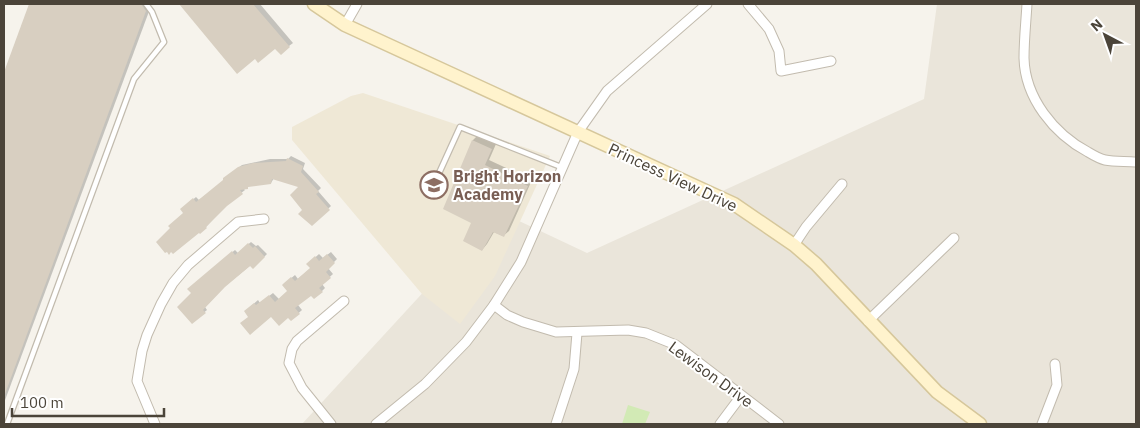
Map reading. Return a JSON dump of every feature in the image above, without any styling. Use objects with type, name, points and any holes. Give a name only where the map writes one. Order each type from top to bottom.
[{"type":"main road","name":"Princess View Drive","points":[[314,4],[345,25],[734,204],[794,245],[816,264],[937,392],[980,424]]},
{"type":"street","points":[[345,25],[357,4]]},
{"type":"street","points":[[376,424],[425,384],[466,342],[494,305],[521,262],[561,167],[578,132],[607,91],[708,4]]},
{"type":"street","points":[[748,4],[769,29],[779,51],[781,71],[831,60]]},
{"type":"street","points":[[1028,4],[1024,58],[1028,82],[1036,100],[1047,117],[1073,143],[1094,156],[1105,160],[1136,162]]},
{"type":"street","points":[[794,245],[842,184]]},
{"type":"street","points":[[155,424],[137,381],[142,351],[153,319],[173,283],[188,265],[238,222],[264,219]]},
{"type":"street","points":[[868,321],[954,238]]},
{"type":"street","points":[[331,424],[302,388],[289,363],[292,349],[297,341],[344,301]]},
{"type":"street","name":"Lewison Drive","points":[[494,305],[507,315],[523,322],[556,332],[577,333],[628,330],[646,333],[676,344],[779,424]]},
{"type":"street","points":[[556,424],[574,369],[577,333]]},
{"type":"street","points":[[1042,424],[1056,386],[1054,364]]},
{"type":"street","points":[[720,424],[741,396]]},
{"type":"lane","points":[[7,424],[134,79],[164,42],[152,12],[146,4]]},
{"type":"lane","points":[[435,182],[460,127],[561,167]]},
{"type":"shaded area","points":[[937,4],[1136,4],[1136,424],[302,424],[498,211],[587,253],[924,99]]},
{"type":"shaded area","name":"Bright Horizon Academy","points":[[363,93],[550,156],[495,276],[460,324],[422,294],[292,140],[292,127],[351,96]]},
{"type":"green space","points":[[628,405],[650,412],[645,424],[622,424]]},
{"type":"building","points":[[29,4],[141,4],[146,11],[5,394],[4,72]]},
{"type":"building","points":[[179,4],[253,4],[290,47],[281,55],[275,49],[258,63],[255,59],[237,74]]},
{"type":"building","points":[[472,140],[492,149],[485,165],[528,186],[504,237],[493,232],[482,251],[463,241],[471,223],[443,209]]},
{"type":"building","points":[[287,158],[303,166],[301,172],[319,192],[316,194],[330,210],[312,226],[298,214],[302,210],[290,195],[298,187],[272,179],[271,184],[240,190],[243,194],[227,206],[200,234],[173,254],[171,252],[169,255],[167,252],[165,253],[156,242],[170,228],[168,226],[183,213],[180,209],[193,198],[196,202],[238,167],[253,163],[286,161]]},
{"type":"building","points":[[248,243],[253,248],[255,246],[265,257],[253,269],[250,266],[225,287],[203,310],[206,313],[192,324],[177,307],[191,293],[187,289],[232,251],[235,255]]},
{"type":"building","points":[[327,254],[335,263],[326,272],[331,278],[319,288],[323,292],[314,299],[311,296],[295,308],[300,314],[291,321],[288,318],[279,326],[271,317],[250,335],[240,323],[248,317],[244,311],[269,295],[275,302],[287,291],[282,285],[284,283],[291,277],[295,281],[310,268],[306,264],[315,256],[319,261]]},
{"type":"place","name":"Bright Horizon Academy","points":[[434,185]]}]
